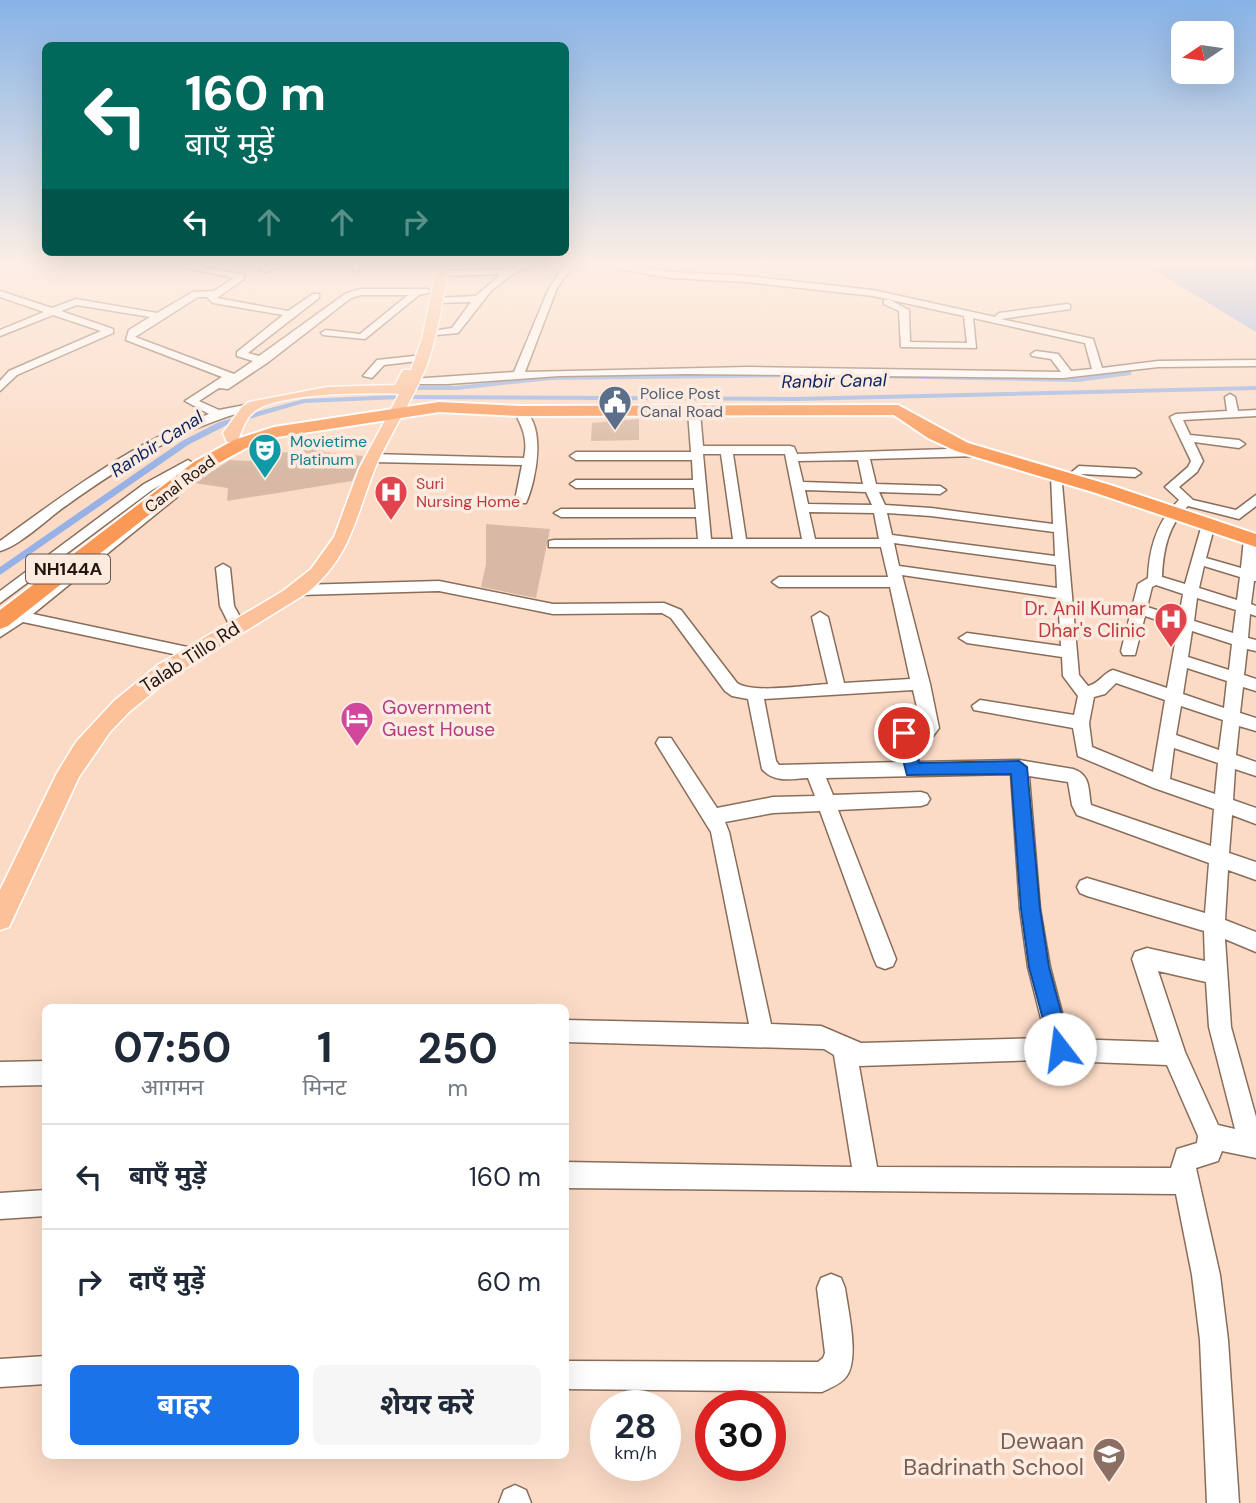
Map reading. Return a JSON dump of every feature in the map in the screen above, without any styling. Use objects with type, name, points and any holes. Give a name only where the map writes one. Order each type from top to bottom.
[{"type":"highway","name":"NH144A","points":[[393,414],[439,407],[520,411],[892,410],[903,412],[934,435],[978,452],[1181,507],[1208,524],[1253,540]]},
{"type":"highway","name":"Canal Road","points":[[185,472],[236,418],[282,424],[393,414]]},
{"type":"highway","name":"Canal Road","points":[[185,472],[253,439],[290,429],[393,414]]},
{"type":"highway","name":"NH144A","points":[[0,609],[185,472]]},
{"type":"highway","name":"NH144A","points":[[10,619],[130,515]]},
{"type":"main road","name":"Canal Road","points":[[236,418],[320,390],[400,390],[414,359],[422,332]]},
{"type":"main road","name":"Canal Road","points":[[393,414],[420,366],[429,334]]},
{"type":"main road","name":"Talab Tillo Rd","points":[[0,918],[81,750],[107,718],[130,696],[192,653],[300,590],[318,574],[339,546],[349,526],[372,458],[393,414]]},
{"type":"street","points":[[0,388],[13,373],[109,332]]},
{"type":"street","points":[[132,332],[129,338],[230,376],[191,401],[236,418]]},
{"type":"street","points":[[263,361],[242,355],[269,332]]},
{"type":"street","points":[[236,418],[213,396],[301,332]]},
{"type":"street","points":[[326,333],[362,337],[370,332]]},
{"type":"street","points":[[429,334],[445,332]]},
{"type":"street","points":[[517,376],[535,332]]},
{"type":"street","points":[[904,332],[904,344],[972,346],[970,332]]},
{"type":"street","points":[[1027,332],[1032,346],[1054,356],[1069,374]]},
{"type":"street","points":[[1062,332],[1082,335],[1091,343],[1097,372]]},
{"type":"street","points":[[898,353],[930,354],[949,359],[957,373]]},
{"type":"street","points":[[368,376],[381,362],[414,359]]},
{"type":"street","points":[[411,382],[446,383],[572,373],[1069,374],[1158,364],[1256,363]]},
{"type":"street","points":[[1230,397],[1233,414]]},
{"type":"street","points":[[520,411],[533,439],[521,500]]},
{"type":"street","points":[[694,412],[705,543]]},
{"type":"street","points":[[1155,580],[1156,550],[1185,497],[1171,487],[1195,466],[1197,457],[1177,416],[1256,413]]},
{"type":"street","points":[[0,547],[115,468],[177,432],[236,418]]},
{"type":"street","points":[[1186,438],[1239,444]]},
{"type":"street","points":[[576,456],[785,449],[791,452],[809,542]]},
{"type":"street","points":[[726,450],[740,543]]},
{"type":"street","points":[[792,458],[978,452]]},
{"type":"street","points":[[863,457],[870,486],[880,509],[930,728],[927,731],[904,733],[912,770]]},
{"type":"street","points":[[372,458],[529,462]]},
{"type":"street","points":[[0,598],[148,487],[185,472]]},
{"type":"street","points":[[0,632],[10,619],[160,506],[181,485],[185,472]]},
{"type":"street","points":[[1135,473],[1070,475],[1060,529],[1063,594],[1072,678],[1086,699],[1081,723],[1086,752],[1160,783],[1256,816]]},
{"type":"street","points":[[576,484],[701,484]]},
{"type":"street","points":[[797,485],[940,490]]},
{"type":"street","points":[[1181,507],[1239,516],[1256,499]]},
{"type":"street","points":[[801,509],[931,512],[1060,529]]},
{"type":"street","points":[[561,513],[704,513]]},
{"type":"street","points":[[1160,783],[1191,590],[1208,524]]},
{"type":"street","points":[[554,544],[886,540],[995,568],[1063,594]]},
{"type":"street","points":[[1210,1136],[1254,1145],[1220,1027],[1214,925],[1235,678],[1248,644],[1253,540]]},
{"type":"street","points":[[1198,560],[1251,576]]},
{"type":"street","points":[[779,582],[896,576],[1061,561]]},
{"type":"street","points":[[222,568],[227,606],[237,626]]},
{"type":"street","points":[[1129,652],[1145,584],[1155,580],[1249,609]]},
{"type":"street","points":[[300,590],[439,586],[544,608],[658,607],[670,611],[734,690],[755,694],[922,684]]},
{"type":"street","points":[[1138,609],[1248,644]]},
{"type":"street","points":[[820,617],[837,688]]},
{"type":"street","points":[[10,619],[192,653]]},
{"type":"street","points":[[967,638],[1069,653]]},
{"type":"street","points":[[1181,660],[1256,685]]},
{"type":"street","points":[[1084,693],[1099,690],[1108,677],[1113,676],[1256,725]]},
{"type":"street","points":[[755,694],[770,769],[781,773],[1019,767],[1073,776],[1080,781],[1081,805],[1084,810],[1256,871]]},
{"type":"street","points":[[980,706],[1081,723]]},
{"type":"street","points":[[1168,739],[1256,769]]},
{"type":"street","points":[[665,743],[713,817],[726,850],[763,1038]]},
{"type":"street","points":[[1019,767],[1030,909],[1039,967],[1060,1049]]},
{"type":"street","points":[[815,772],[885,959]]},
{"type":"street","points":[[713,817],[774,805],[921,799]]},
{"type":"street","points":[[1087,887],[1214,925],[1256,942]]},
{"type":"street","points":[[1216,974],[1143,959],[1174,1054],[1210,1136],[1209,1152],[1184,1160],[1206,1275],[1214,1340],[1223,1503]]},
{"type":"street","points":[[569,1031],[827,1038],[845,1050],[862,1055],[1060,1049],[1174,1054]]},
{"type":"street","points":[[845,1050],[867,1180]]},
{"type":"street","points":[[0,1074],[42,1073]]},
{"type":"street","points":[[569,1175],[1186,1181]]},
{"type":"street","points":[[0,1206],[42,1203]]},
{"type":"street","points":[[569,1375],[822,1377],[836,1367],[839,1353],[831,1288]]},
{"type":"street","points":[[0,1373],[42,1370]]},
{"type":"building","name":"Police Post Canal Road","points":[[639,419],[639,440],[591,441],[592,423]]},
{"type":"building","points":[[307,448],[325,448],[323,452],[363,456],[352,481],[227,501],[228,488],[194,483],[230,460],[250,461],[259,451],[298,453]]},
{"type":"building","points":[[486,524],[550,529],[536,598],[481,587],[486,564]]},
{"type":"waterway","name":"Ranbir Canal","points":[[866,376],[1078,380],[1128,373]]},
{"type":"waterway","name":"Ranbir Canal","points":[[414,388],[456,388],[551,378],[795,375]]},
{"type":"waterway","name":"Ranbir Canal","points":[[412,397],[795,399],[1256,388]]},
{"type":"waterway","name":"Ranbir Canal","points":[[0,572],[185,443],[222,424],[304,401],[397,397]]},
{"type":"place","name":"Police Post Canal Road","points":[[615,432]]},
{"type":"place","name":"Movietime Platinum","points":[[265,480]]},
{"type":"place","name":"Suri Nursing Home","points":[[391,522]]},
{"type":"place","name":"Dr. Anil Kumar Dhar's Clinic","points":[[1171,649]]},
{"type":"place","name":"Government Guest House","points":[[357,748]]},
{"type":"place","name":"Dewaan Badrinath School","points":[[1109,1484]]},
{"type":"route","points":[[904,733],[912,770],[1019,767],[1030,909],[1039,967],[1060,1049]]}]
